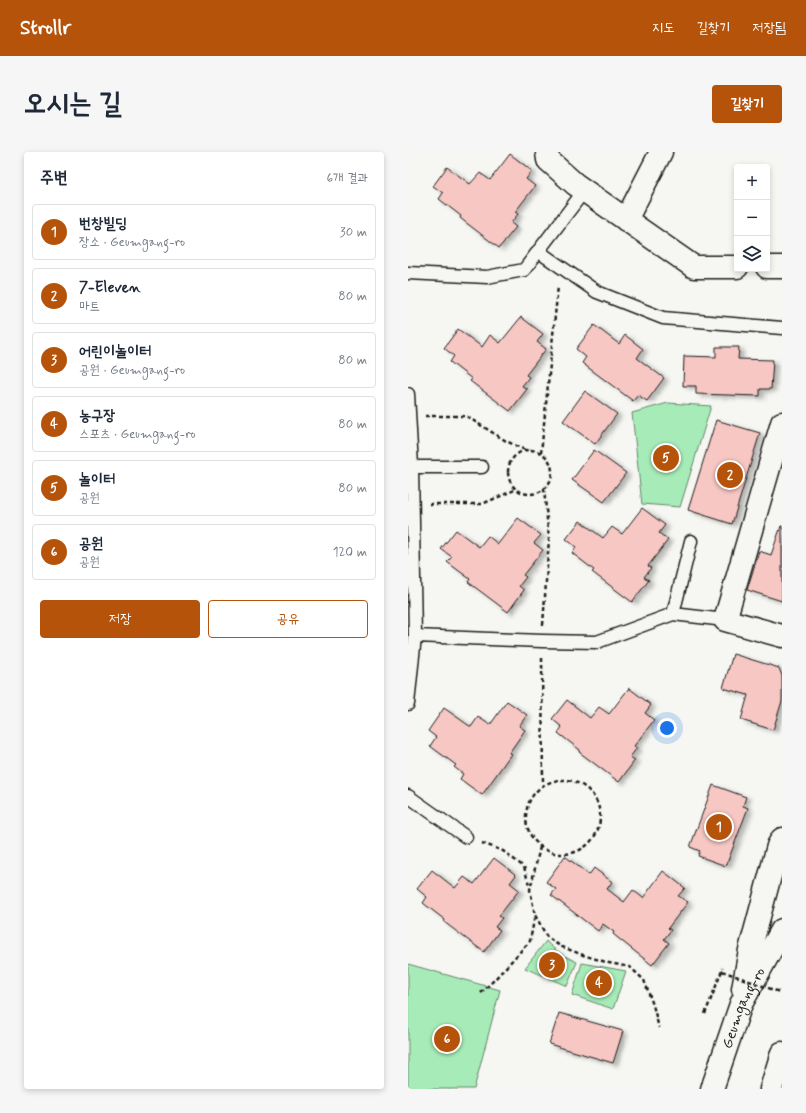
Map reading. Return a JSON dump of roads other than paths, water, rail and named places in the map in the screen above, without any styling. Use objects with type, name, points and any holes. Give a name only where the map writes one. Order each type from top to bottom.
[{"type":"street","points":[[547,152],[548,160],[584,191],[694,267],[734,267]]},
{"type":"street","points":[[626,220],[661,152]]},
{"type":"street","points":[[770,267],[782,267]]},
{"type":"street","points":[[782,424],[725,620],[782,636]]},
{"type":"street","points":[[741,1004],[750,950],[778,846],[782,839]]},
{"type":"street","name":"Geumgang-ro","points":[[712,1089],[741,1004],[782,930]]},
{"type":"street","points":[[771,1089],[782,1054]]},
{"type":"lane","points":[[408,273],[487,277],[524,270],[584,191]]},
{"type":"lane","points":[[538,251],[596,292],[663,318],[782,328]]},
{"type":"lane","points":[[408,394],[408,416],[412,467],[415,636],[408,704]]},
{"type":"lane","points":[[412,467],[482,467]]},
{"type":"lane","points":[[673,614],[691,541]]},
{"type":"lane","points":[[415,636],[596,642],[673,614],[725,620]]},
{"type":"lane","points":[[408,796],[466,837]]},
{"type":"place","name":"놀이터","points":[[666,458]]},
{"type":"place","name":"7-Eleven","points":[[730,475]]},
{"type":"place","name":"번창빌딩","points":[[719,827]]},
{"type":"place","name":"어린이놀이터","points":[[552,965]]},
{"type":"place","name":"농구장","points":[[599,983]]},
{"type":"place","name":"공원","points":[[447,1039]]}]
